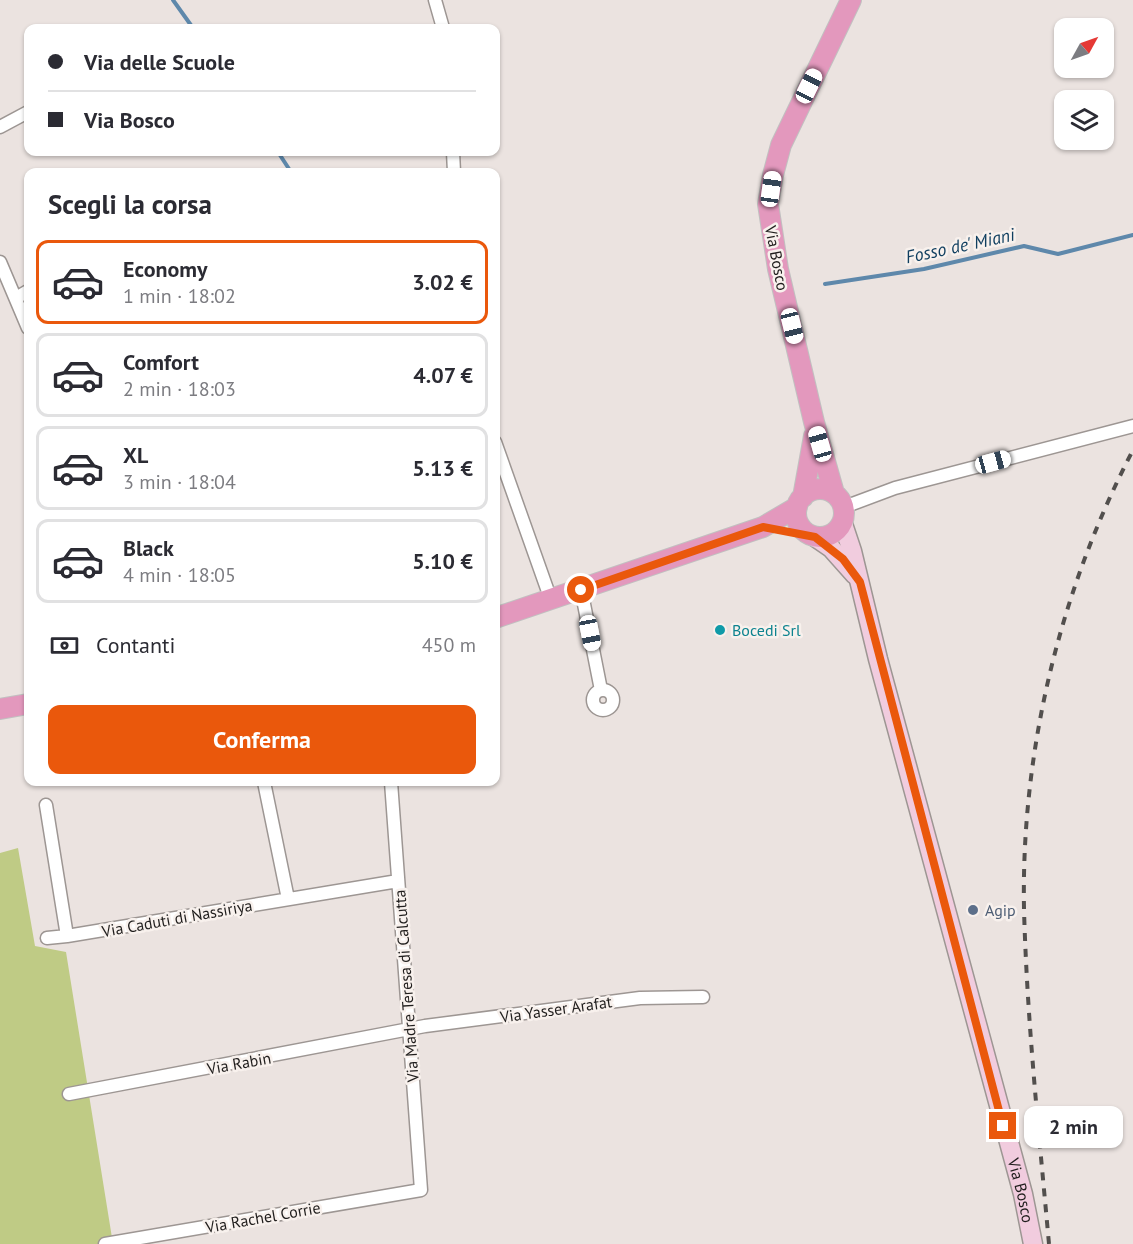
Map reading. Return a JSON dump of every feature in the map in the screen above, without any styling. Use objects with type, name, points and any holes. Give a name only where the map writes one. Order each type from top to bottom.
[{"type":"main road","name":"Via Bosco","points":[[851,0],[781,145],[772,175],[768,204],[772,240],[814,422],[860,582],[1023,1194],[1033,1244]]},
{"type":"main road","name":"Via Bosco","points":[[814,422],[810,466],[797,521],[812,536],[843,559],[860,582]]},
{"type":"main road","points":[[500,616],[763,527],[819,489],[840,508],[832,535],[812,536],[763,527]]},
{"type":"main road","points":[[0,709],[24,705]]},
{"type":"street","points":[[435,0],[442,24]]},
{"type":"street","points":[[0,127],[24,114]]},
{"type":"street","points":[[0,262],[24,318]]},
{"type":"street","points":[[16,298],[24,293]]},
{"type":"street","points":[[840,508],[895,488],[1133,426]]},
{"type":"street","points":[[500,456],[551,600]]},
{"type":"street","points":[[581,590],[601,690]]},
{"type":"street","points":[[265,786],[288,899]]},
{"type":"street","name":"Via Madre Teresa di Calcutta","points":[[391,786],[421,1190]]},
{"type":"street","points":[[46,805],[67,936]]},
{"type":"street","name":"Via Caduti di Nassiriya","points":[[47,938],[398,881]]},
{"type":"street","name":"Via Yasser Arafat","points":[[409,1029],[640,998],[703,997]]},
{"type":"street","name":"Via Rabin","points":[[69,1094],[409,1029]]},
{"type":"street","name":"Via Rachel Corrie","points":[[105,1244],[421,1190]]},
{"type":"green space","points":[[18,848],[35,946],[66,952],[113,1244],[0,1244],[0,853]]},
{"type":"waterway","name":"Fosso de' Miani","points":[[173,0],[190,24]]},
{"type":"waterway","name":"Fosso de' Miani","points":[[281,156],[288,168]]},
{"type":"waterway","name":"Fosso de' Miani","points":[[825,284],[924,269],[1024,246],[1058,254],[1133,235]]},
{"type":"railway","points":[[1049,1244],[1034,1077],[1024,909],[1025,850],[1030,790],[1038,731],[1050,673],[1066,615],[1107,503],[1133,450]]},
{"type":"place","name":"Bocedi Srl","points":[[720,630]]},
{"type":"place","name":"Agip","points":[[973,910]]},
{"type":"route","points":[[581,590],[763,527],[808,534],[831,548],[843,559],[860,582],[878,659],[1003,1126]]}]
